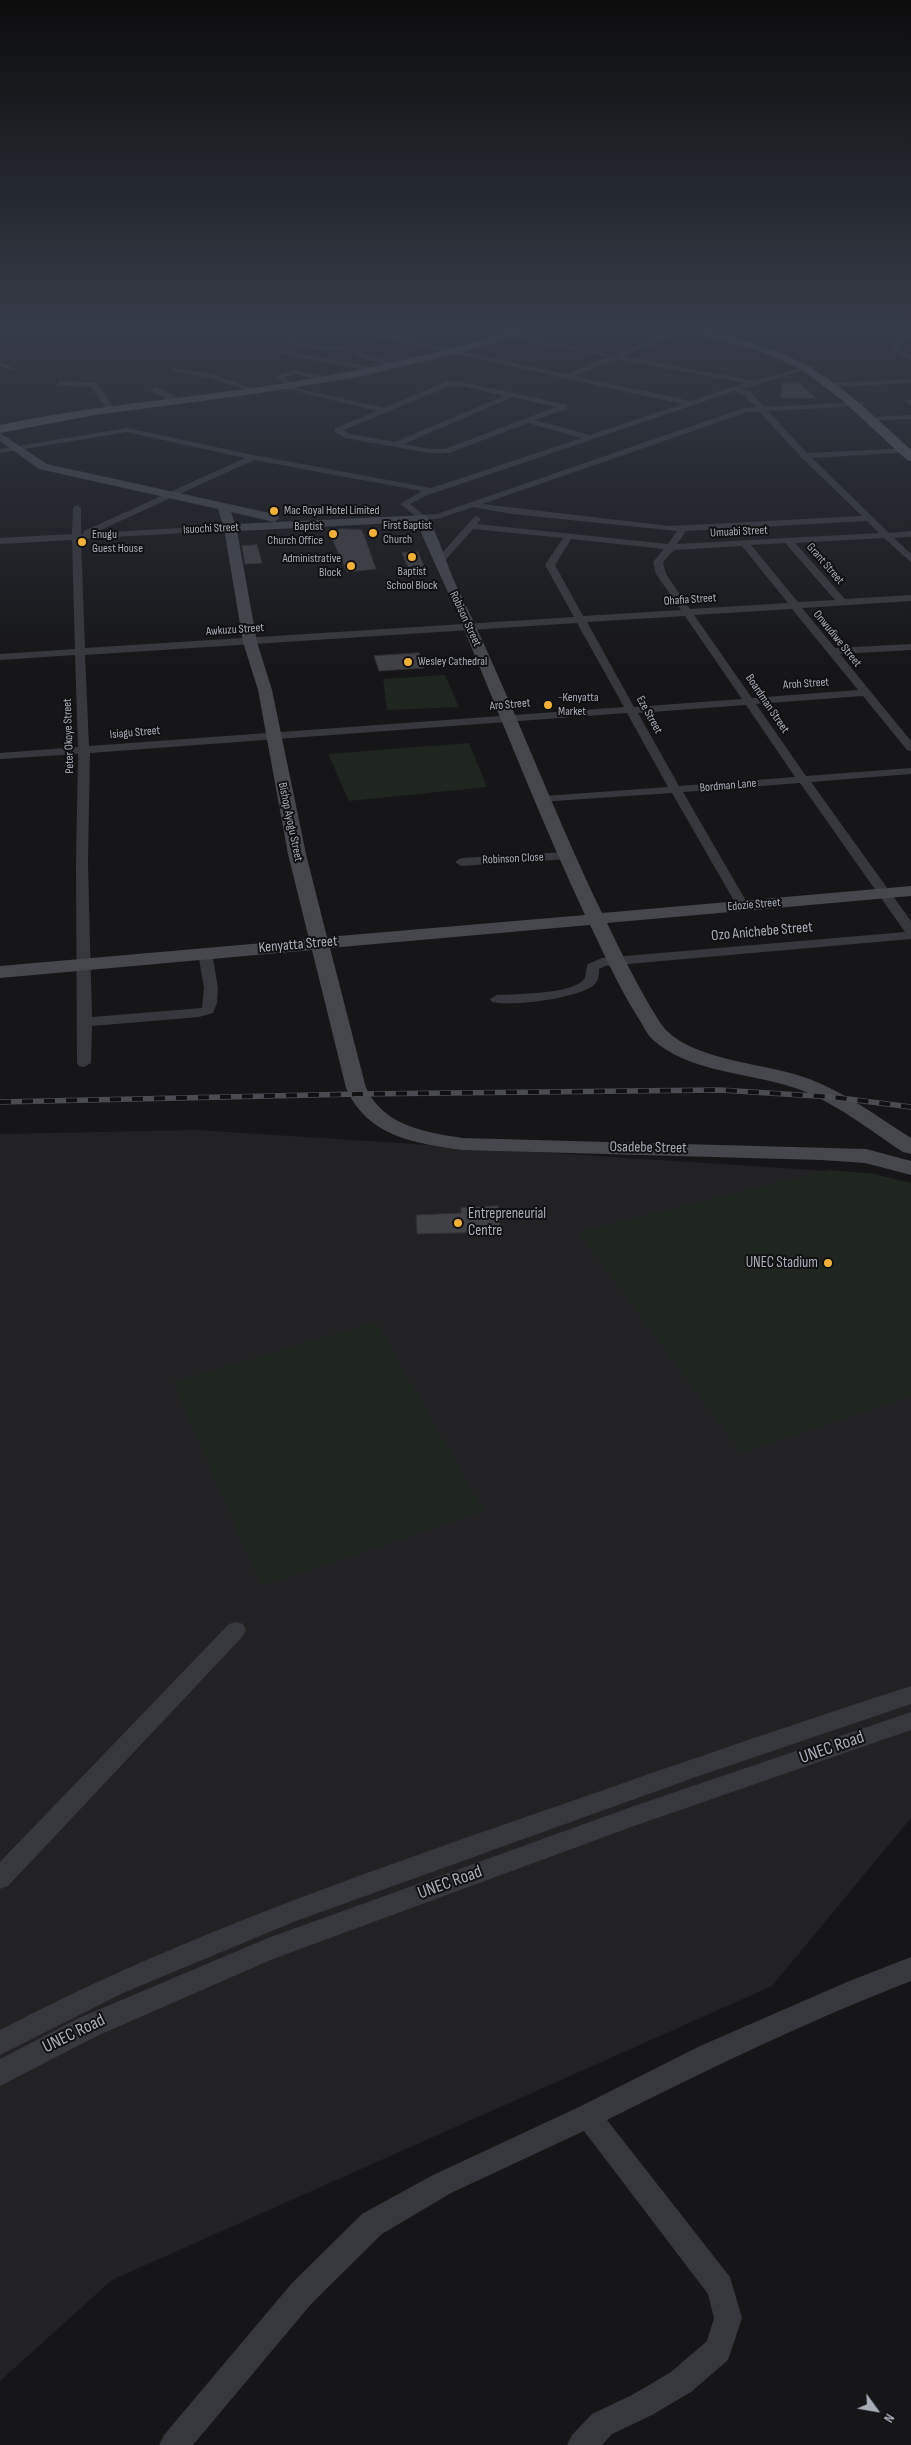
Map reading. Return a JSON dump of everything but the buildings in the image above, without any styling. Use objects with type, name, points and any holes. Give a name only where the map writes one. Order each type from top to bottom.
[{"type":"main road","points":[[11,444],[43,467],[170,496],[307,524]]},
{"type":"main road","name":"Bishop Ayogu Street","points":[[223,507],[230,528],[250,642],[265,690],[297,854],[318,943],[358,1094],[365,1108],[386,1122]]},
{"type":"main road","name":"Isuochi Street","points":[[230,528],[422,518]]},
{"type":"main road","name":"Robison Street","points":[[422,518],[438,562],[471,628],[566,856],[616,961]]},
{"type":"main road","name":"Edozie Street","points":[[597,919],[911,891]]},
{"type":"main road","name":"Kenyatta Street","points":[[0,972],[597,919]]},
{"type":"main road","name":"Osadebe Street","points":[[616,961],[651,1026],[667,1041],[710,1061],[771,1074],[804,1084],[832,1097],[909,1161]]},
{"type":"main road","name":"Osadebe Street","points":[[386,1122],[415,1136],[462,1144],[821,1153],[909,1161]]},
{"type":"street","points":[[0,451],[39,444]]},
{"type":"street","points":[[194,444],[433,491]]},
{"type":"street","points":[[398,444],[428,451],[446,451],[465,444]]},
{"type":"street","points":[[574,444],[416,496],[404,504],[422,518],[438,516],[475,505],[549,477],[647,444]]},
{"type":"street","points":[[794,444],[911,559]]},
{"type":"street","points":[[805,456],[908,449]]},
{"type":"street","points":[[78,537],[253,457]]},
{"type":"street","points":[[509,466],[549,477]]},
{"type":"street","points":[[475,505],[661,528],[870,518]]},
{"type":"street","points":[[438,562],[487,507]]},
{"type":"street","name":"Peter Okoye Street","points":[[77,508],[79,653],[84,751],[82,864],[84,964]]},
{"type":"street","name":"Umuabi Street","points":[[471,526],[672,547],[911,534]]},
{"type":"street","name":"Isuochi Street","points":[[0,541],[230,528]]},
{"type":"street","name":"Boardman Street","points":[[683,528],[672,547],[660,559],[658,565],[661,574],[686,613],[750,700],[803,780],[911,930]]},
{"type":"street","name":"Eze Street","points":[[568,537],[550,565],[743,906]]},
{"type":"street","name":"Grant Street","points":[[789,542],[843,603]]},
{"type":"street","name":"Onwudiwe Street","points":[[745,544],[864,693],[911,748]]},
{"type":"street","name":"Ohafia Street","points":[[471,628],[911,598]]},
{"type":"street","name":"Awkuzu Street","points":[[0,658],[471,628]]},
{"type":"street","points":[[833,652],[911,647]]},
{"type":"street","name":"Aroh Street","points":[[750,700],[864,693]]},
{"type":"street","name":"Aro Street","points":[[273,736],[508,720],[750,700]]},
{"type":"street","name":"Isiagu Street","points":[[0,756],[273,736]]},
{"type":"street","name":"Bordman Lane","points":[[544,800],[911,771]]},
{"type":"street","name":"Robinson Close","points":[[461,862],[566,856]]},
{"type":"street","name":"Ozo Anichebe Street","points":[[497,999],[576,989],[589,983],[593,967],[598,964],[616,961],[911,935]]},
{"type":"street","points":[[85,1022],[199,1013],[208,1010],[212,998],[205,954]]},
{"type":"street","points":[[84,964],[84,1063]]},
{"type":"street","points":[[0,1878],[236,1630]]},
{"type":"street","name":"UNEC Road","points":[[0,2043],[52,2015],[165,1963],[322,1899],[772,1740],[911,1695]]},
{"type":"street","name":"UNEC Road","points":[[0,2073],[88,2027],[268,1949],[634,1816],[911,1721]]},
{"type":"street","points":[[772,1740],[783,1765]]},
{"type":"street","points":[[174,2445],[252,2355],[302,2293],[372,2224],[442,2184],[588,2116],[709,2055],[826,2006],[856,1990],[911,1969]]},
{"type":"street","points":[[582,2445],[602,2424],[642,2405],[681,2382],[711,2357],[718,2350],[728,2318],[720,2287],[588,2116]]},
{"type":"shaded area","points":[[445,675],[459,707],[387,710],[383,679]]},
{"type":"shaded area","points":[[469,743],[487,787],[349,801],[328,754]]},
{"type":"shaded area","points":[[198,1130],[874,1174],[911,1195],[911,1818],[772,1986],[112,2280],[0,2381],[0,1134]]},
{"type":"shaded area","points":[[829,1170],[874,1174],[911,1183],[911,1396],[742,1453],[578,1232]]},
{"type":"shaded area","points":[[376,1322],[484,1511],[261,1586],[173,1382]]},
{"type":"railway","points":[[0,1102],[358,1094],[720,1090],[832,1097],[911,1107]]},
{"type":"place","name":"Mac Royal Hotel Limited","points":[[274,511]]},
{"type":"place","name":"First Baptist Church","points":[[373,533]]},
{"type":"place","name":"Baptist Church Office","points":[[333,534]]},
{"type":"place","name":"Enugu Guest House","points":[[82,542]]},
{"type":"place","name":"Baptist School Block","points":[[412,557]]},
{"type":"place","name":"Administrative Block","points":[[351,566]]},
{"type":"place","name":"Wesley Cathedral","points":[[408,662]]},
{"type":"place","name":"-Kenyatta Market","points":[[548,705]]},
{"type":"place","name":"Entrepreneurial Centre","points":[[458,1223]]},
{"type":"place","name":"UNEC Stadium","points":[[828,1263]]}]
